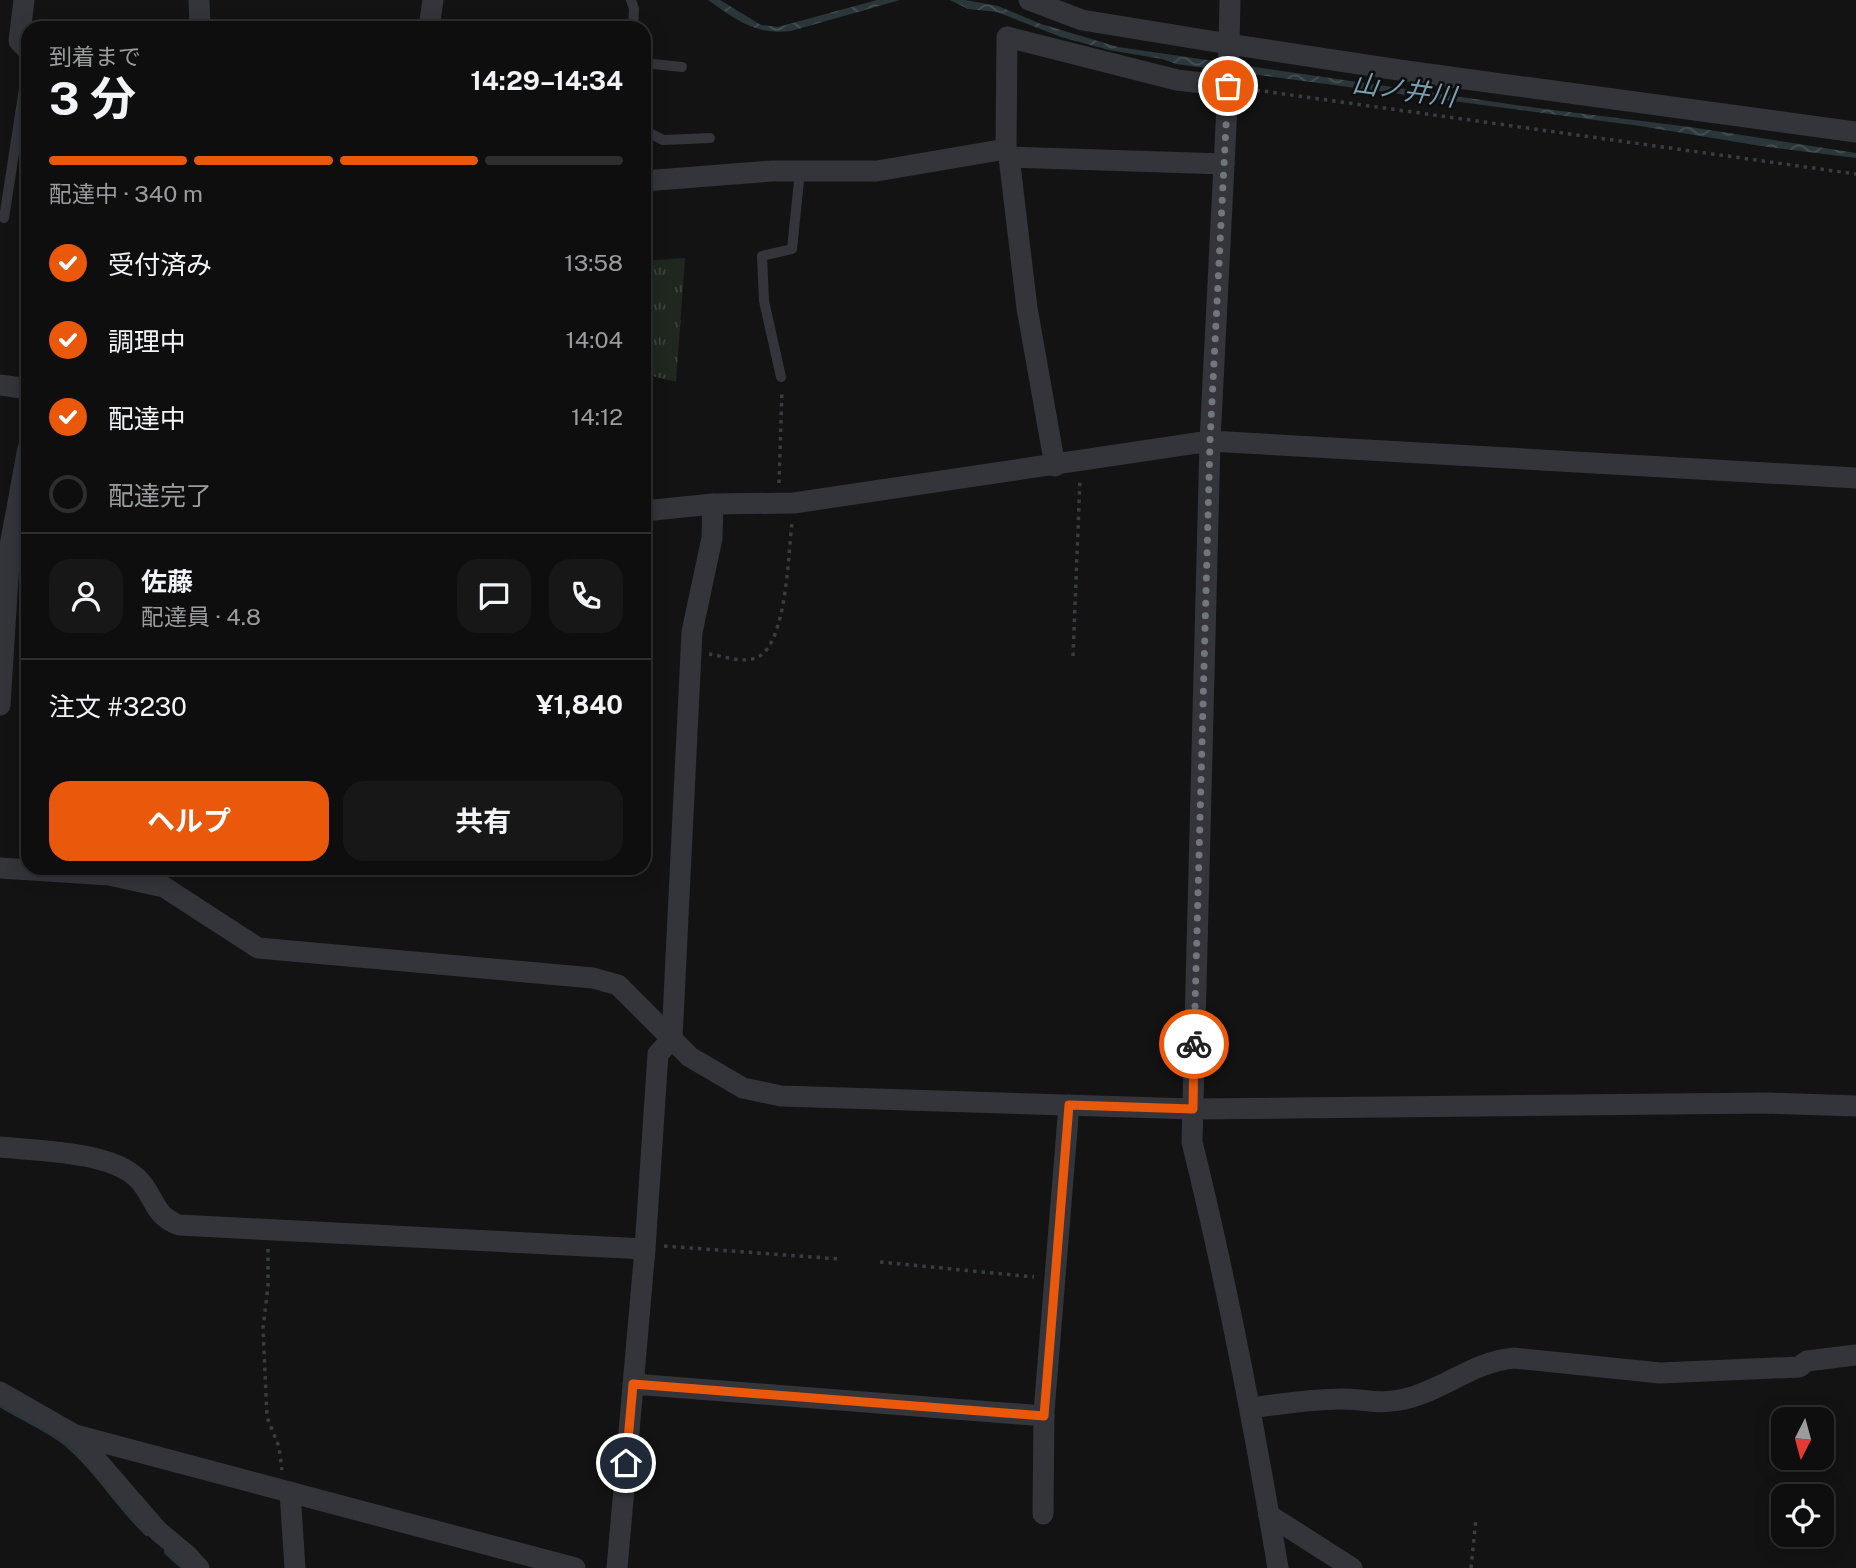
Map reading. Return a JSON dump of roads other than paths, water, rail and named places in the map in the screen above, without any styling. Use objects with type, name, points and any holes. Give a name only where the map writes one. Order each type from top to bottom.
[{"type":"street","points":[[21,21],[24,0]]},
{"type":"street","points":[[199,0],[200,21]]},
{"type":"street","points":[[430,21],[433,0]]},
{"type":"street","points":[[1029,0],[1082,20],[1229,44],[1399,70],[1856,132]]},
{"type":"street","points":[[1230,0],[1210,441],[1192,1142],[1251,1408],[1278,1568]]},
{"type":"street","points":[[21,25],[21,43]]},
{"type":"street","points":[[1055,466],[1027,308],[1008,153],[1007,37],[1177,80],[1228,86]]},
{"type":"street","points":[[651,180],[772,171],[877,171],[1008,153],[1224,164]]},
{"type":"street","points":[[0,384],[21,388]]},
{"type":"street","points":[[651,510],[713,504],[786,503],[1055,466],[1210,441],[1856,478]]},
{"type":"street","points":[[0,705],[10,546],[21,486]]},
{"type":"street","points":[[617,1568],[645,1247],[658,1054],[672,1039],[692,632],[712,538],[713,504]]},
{"type":"street","points":[[0,868],[21,869]]},
{"type":"street","points":[[109,875],[163,887],[258,947],[593,978],[618,985],[690,1057],[743,1088],[781,1096],[1193,1109],[1767,1103],[1856,1106]]},
{"type":"street","points":[[1043,1514],[1044,1416],[1069,1105]]},
{"type":"street","points":[[0,1147],[98,1160],[128,1170],[139,1180],[166,1220],[179,1225],[645,1247]]},
{"type":"street","points":[[1251,1408],[1300,1401],[1343,1399],[1385,1403],[1410,1398],[1472,1368],[1505,1358],[1660,1373],[1799,1367],[1807,1361],[1856,1355]]},
{"type":"street","points":[[633,1384],[1044,1416]]},
{"type":"street","points":[[0,1392],[75,1436],[575,1568]]},
{"type":"street","points":[[75,1436],[158,1531],[198,1568]]},
{"type":"street","points":[[287,1492],[295,1568]]},
{"type":"street","points":[[1269,1515],[1352,1568]]},
{"type":"lane","points":[[631,0],[633,21]]},
{"type":"lane","points":[[651,64],[682,67]]},
{"type":"lane","points":[[4,218],[21,108]]},
{"type":"lane","points":[[651,134],[663,140],[710,138]]},
{"type":"lane","points":[[781,377],[764,301],[762,256],[792,249],[800,171]]},
{"type":"water","points":[[708,0],[720,0],[761,25],[778,27],[877,0],[900,0],[791,31],[778,32],[746,24]]},
{"type":"water","name":"山ノ井川","points":[[950,0],[998,6],[1041,24],[1118,47],[1537,108],[1690,127],[1856,153],[1856,158],[1640,126],[1176,64],[1061,37],[997,12],[968,9]]},
{"type":"waterway","points":[[0,1404],[66,1443],[88,1464],[147,1533]]},
{"type":"waterway","points":[[167,1552],[185,1568]]}]
